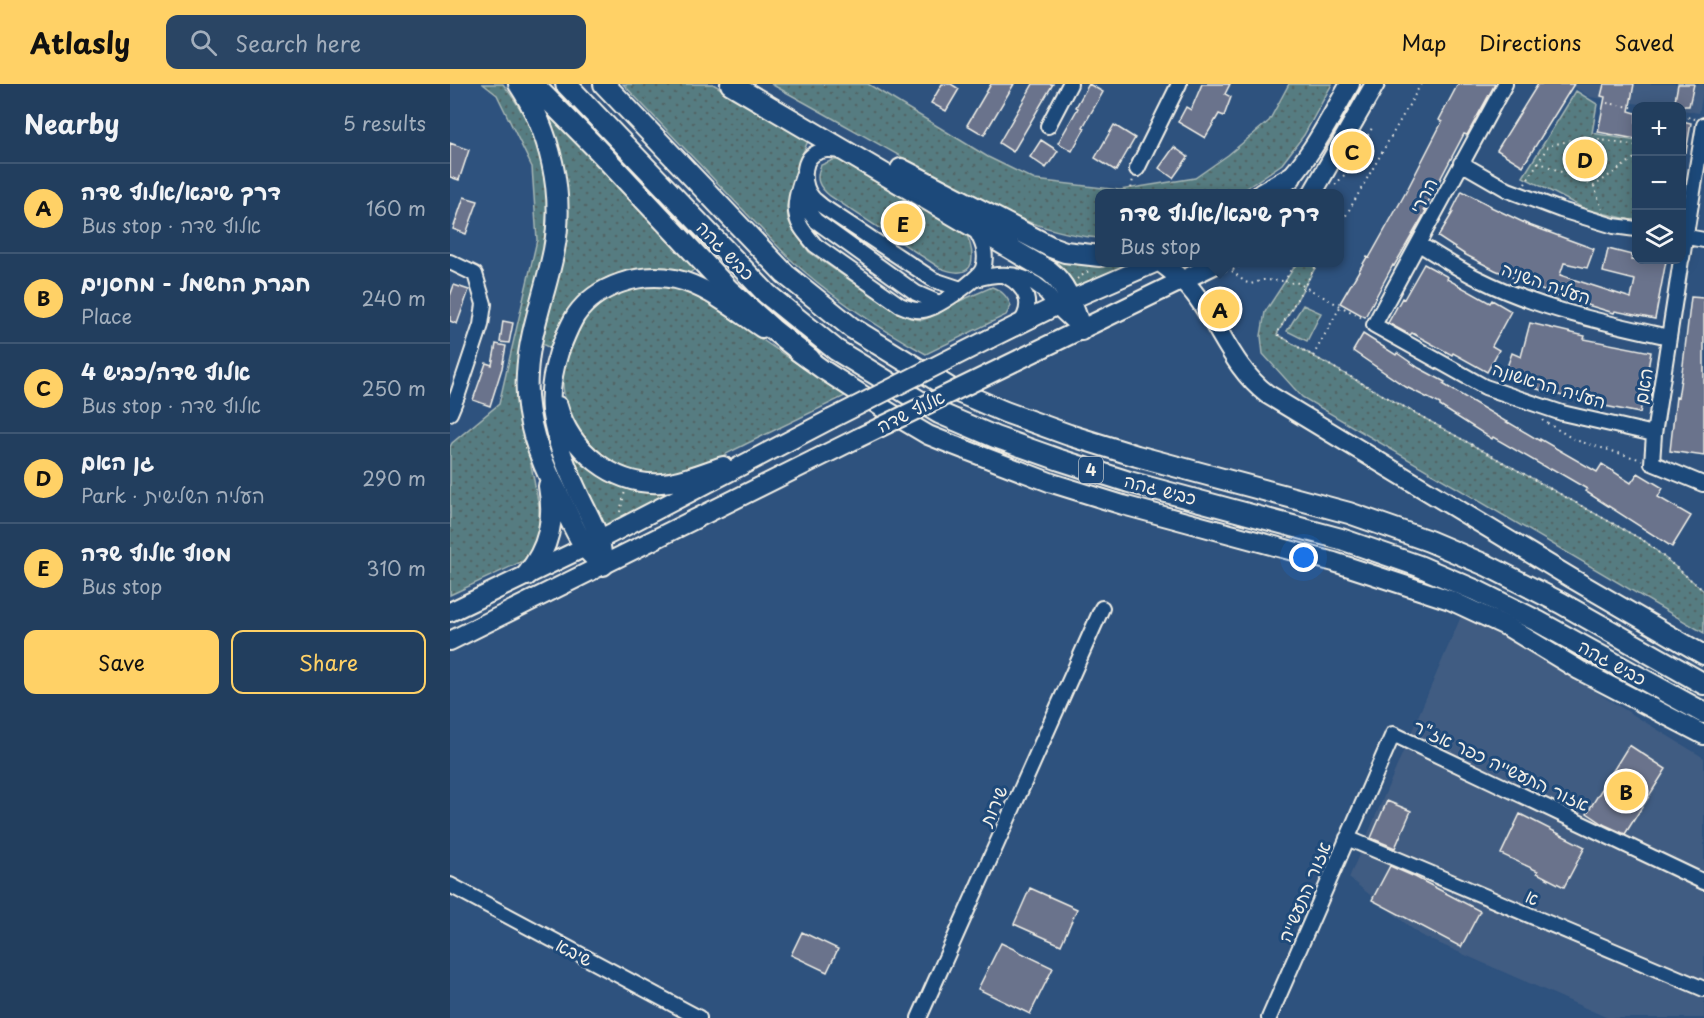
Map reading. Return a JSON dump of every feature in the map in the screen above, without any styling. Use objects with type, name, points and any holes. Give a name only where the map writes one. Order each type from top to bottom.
[{"type":"highway","points":[[519,84],[531,102],[545,136],[552,162],[556,188],[557,231],[533,333],[527,376],[529,413],[550,495],[550,527],[544,549],[536,564],[527,574]]},
{"type":"highway","points":[[533,84],[729,290],[772,329],[810,359]]},
{"type":"highway","name":"כביש גהה","points":[[566,84],[767,294],[836,350],[939,413],[995,437],[1069,463],[1130,482],[1341,539],[1419,567],[1477,591],[1539,622],[1704,713]]},
{"type":"highway","name":"כביש גהה","points":[[604,84],[785,274],[852,328],[951,389],[1005,412],[1069,435],[1137,456],[1349,513],[1429,541],[1488,566],[1561,603],[1704,684]]},
{"type":"highway","points":[[731,84],[1035,261],[1057,277],[1064,298],[1081,330]]},
{"type":"highway","points":[[735,84],[1044,243],[1095,262]]},
{"type":"highway","points":[[1271,189],[1291,177]]},
{"type":"highway","points":[[544,469],[592,543],[603,565]]},
{"type":"main road","points":[[1280,189],[1315,145],[1350,84]]},
{"type":"main road","points":[[1315,189],[1376,84]]},
{"type":"main road","name":"אלוף שדה","points":[[592,543],[831,419],[1018,326],[1064,298],[1145,267]]},
{"type":"main road","points":[[1165,267],[1194,292],[1241,369],[1255,385],[1267,394],[1572,579],[1704,654]]},
{"type":"main road","points":[[1212,319],[1204,278],[1220,268]]},
{"type":"main road","name":"אלוף שדה","points":[[603,565],[1020,359],[1183,281],[1220,268]]},
{"type":"main road","points":[[450,612],[592,543],[555,429],[550,397],[555,366],[564,339],[577,314],[603,291],[630,280],[650,277],[676,279],[696,286],[862,395],[928,435],[987,459],[1112,502],[1334,562],[1450,600],[1508,627],[1579,670],[1704,735]]},
{"type":"main road","points":[[555,366],[556,400],[572,436],[599,464],[627,480],[648,483],[671,482],[776,448]]},
{"type":"main road","points":[[450,641],[603,565]]},
{"type":"street","points":[[1048,126],[1070,84]]},
{"type":"street","points":[[1137,169],[1179,84]]},
{"type":"street","name":"הררי","points":[[1374,325],[1505,84]]},
{"type":"street","name":"האם","points":[[1686,220],[1704,125]]},
{"type":"street","points":[[845,151],[824,150],[809,159],[797,197],[796,217],[815,245],[900,305],[912,309],[928,309],[976,279],[982,271],[985,260],[983,244],[974,226]]},
{"type":"street","points":[[1461,164],[1508,189],[1561,210],[1608,224],[1632,228]]},
{"type":"street","points":[[806,166],[806,186],[812,198],[822,206],[934,280],[961,289]]},
{"type":"street","points":[[797,197],[816,221],[916,293],[939,303]]},
{"type":"street","points":[[1686,237],[1704,240]]},
{"type":"street","name":"העליה השניה","points":[[1419,244],[1480,279],[1540,304],[1595,320],[1669,337]]},
{"type":"street","points":[[450,262],[475,274],[484,304],[481,325],[450,413]]},
{"type":"street","name":"האם","points":[[1652,463],[1654,434],[1680,264]]},
{"type":"street","points":[[976,279],[1001,274],[1023,277],[1034,282],[1043,290],[1064,298]]},
{"type":"street","points":[[1001,274],[1012,279],[1025,292],[1027,298],[1026,310],[1018,326]]},
{"type":"street","name":"העליה הראשונה","points":[[1374,325],[1485,387],[1562,413],[1654,434]]},
{"type":"street","points":[[1652,463],[1703,484]]},
{"type":"street","name":"שירות","points":[[919,1018],[1102,608]]},
{"type":"street","name":"אזור התעשייה כפר אז\"ר","points":[[1373,779],[1393,734],[1704,882]]},
{"type":"street","name":"אזור התעשייה","points":[[1269,1018],[1373,779]]},
{"type":"street","name":"א","points":[[1347,838],[1704,989]]},
{"type":"street","name":"שיבא","points":[[450,885],[699,1018]]},
{"type":"path","points":[[1344,219],[1421,84]]},
{"type":"path","points":[[1607,103],[1632,107]]},
{"type":"path","points":[[1334,186],[1349,170],[1372,128]]},
{"type":"path","points":[[1519,194],[1548,146],[1584,136],[1632,146]]},
{"type":"path","points":[[1594,186],[1632,160]]},
{"type":"path","points":[[1538,162],[1594,186],[1608,224]]},
{"type":"path","points":[[1064,298],[1095,263]]},
{"type":"path","points":[[1285,281],[1292,267]]},
{"type":"path","points":[[1315,267],[1277,334],[1646,542],[1704,591]]},
{"type":"path","points":[[1220,268],[1251,284],[1263,279],[1296,282],[1374,325]]},
{"type":"path","points":[[1313,356],[1340,307]]},
{"type":"path","points":[[1535,416],[1575,440],[1652,463]]},
{"type":"path","points":[[620,514],[627,480]]},
{"type":"shaded area","points":[[1569,84],[1704,84],[1699,113],[1686,111],[1686,102],[1632,103],[1590,97]]},
{"type":"shaded area","points":[[1462,614],[1527,650],[1704,758],[1704,1018],[1608,1018],[1420,935],[1349,878]]},
{"type":"green space","points":[[483,84],[503,84],[518,105],[541,152],[548,184],[548,234],[524,429],[539,506],[539,538],[534,551],[523,561],[450,595],[450,447],[499,404],[537,240],[532,167],[497,95]]},
{"type":"green space","points":[[623,84],[713,84],[808,141],[798,164],[787,206],[788,219],[793,230],[809,252],[896,312],[922,320],[992,287],[1004,294],[1011,306],[1006,315],[926,354],[890,333],[837,298],[789,258]]},
{"type":"green space","points":[[771,84],[868,84],[988,157],[1035,180],[1112,189],[1095,189],[1095,237],[1074,235],[1024,220],[953,186]]},
{"type":"green space","points":[[1289,84],[1332,84],[1304,135],[1282,164],[1245,189],[1126,189],[1195,178],[1228,155],[1269,121]]},
{"type":"green space","points":[[1576,91],[1597,104],[1592,133],[1632,140],[1632,220],[1585,209],[1523,177]]},
{"type":"green space","points":[[546,105],[698,267],[688,274],[678,271],[570,309],[558,328],[550,348],[542,344],[560,265],[542,111]]},
{"type":"green space","points":[[833,160],[843,160],[966,233],[972,256],[970,267],[957,272],[940,268],[830,196],[820,185],[818,174],[821,165]]},
{"type":"green space","points":[[1030,242],[1095,261],[1095,267],[1129,267],[1075,292],[1026,250]]},
{"type":"green space","points":[[1294,267],[1316,267],[1277,334],[1646,542],[1704,591],[1704,633],[1302,397],[1263,354],[1261,336],[1265,312]]},
{"type":"green space","points":[[651,286],[674,288],[702,299],[845,396],[717,459],[676,474],[645,474],[606,457],[577,427],[568,408],[563,387],[564,364],[572,340],[588,315],[611,297]]},
{"type":"green space","points":[[1303,305],[1321,313],[1307,341],[1287,331]]},
{"type":"green space","points":[[563,428],[588,465],[605,479],[626,487],[673,488],[676,493],[601,531],[567,460]]},
{"type":"building","points":[[942,84],[951,84],[959,89],[946,111],[931,103]]},
{"type":"building","points":[[991,84],[1014,84],[984,135],[967,125]]},
{"type":"building","points":[[1033,84],[1053,84],[1013,152],[999,143]]},
{"type":"building","points":[[1089,84],[1103,92],[1072,151],[1058,143]]},
{"type":"building","points":[[1202,84],[1230,84],[1225,94],[1231,97],[1224,116],[1219,114],[1205,138],[1178,122],[1186,107],[1191,110]]},
{"type":"building","points":[[1458,84],[1495,84],[1467,135],[1464,134],[1424,210],[1426,211],[1365,317],[1340,303],[1367,257],[1369,258],[1406,192],[1442,122],[1439,120]]},
{"type":"building","points":[[1538,84],[1574,84],[1523,166],[1497,150]]},
{"type":"building","points":[[1604,84],[1634,84],[1629,111],[1632,112],[1632,138],[1598,132],[1605,97],[1601,96]]},
{"type":"building","points":[[1678,84],[1694,84],[1689,106],[1686,106],[1686,102],[1675,102]]},
{"type":"building","points":[[1686,122],[1691,123],[1686,152]]},
{"type":"building","points":[[1114,125],[1135,138],[1116,171],[1095,158]]},
{"type":"building","points":[[1041,140],[1058,151],[1046,168],[1030,157]]},
{"type":"building","points":[[450,143],[469,150],[459,180],[450,177]]},
{"type":"building","points":[[1174,147],[1188,157],[1173,178],[1159,168]]},
{"type":"building","points":[[1462,191],[1529,225],[1594,249],[1587,268],[1564,263],[1560,275],[1631,298],[1635,280],[1603,272],[1608,249],[1632,255],[1632,264],[1665,264],[1655,319],[1615,311],[1614,313],[1551,294],[1464,254],[1438,237]]},
{"type":"building","points":[[464,197],[478,201],[466,234],[453,229]]},
{"type":"building","points":[[1424,264],[1490,303],[1492,300],[1511,311],[1492,346],[1499,350],[1487,372],[1453,353],[1452,355],[1388,323]]},
{"type":"building","points":[[454,285],[469,290],[457,324],[450,321],[450,296]]},
{"type":"building","points":[[1691,297],[1704,298],[1704,456],[1670,451]]},
{"type":"building","points":[[503,321],[513,323],[509,343],[500,342]]},
{"type":"building","points":[[1530,323],[1585,336],[1584,339],[1651,352],[1640,413],[1537,389],[1538,387],[1504,375],[1512,353],[1521,357]]},
{"type":"building","points":[[1363,334],[1445,382],[1443,384],[1508,423],[1597,472],[1602,464],[1631,483],[1638,473],[1663,488],[1658,497],[1691,516],[1672,547],[1585,491],[1587,489],[1493,437],[1492,439],[1440,404],[1406,387],[1353,351]]},
{"type":"building","points":[[496,344],[506,346],[502,368],[490,406],[473,400],[486,363],[492,365]]},
{"type":"building","points":[[1629,745],[1666,769],[1625,834],[1587,813]]},
{"type":"building","points":[[1387,801],[1411,811],[1395,848],[1371,838]]},
{"type":"building","points":[[1520,814],[1585,847],[1564,887],[1537,873],[1538,871],[1501,854]]},
{"type":"building","points":[[1390,866],[1480,911],[1461,947],[1372,900]]},
{"type":"building","points":[[1030,888],[1077,909],[1061,945],[1014,924]]},
{"type":"building","points":[[802,932],[838,949],[827,972],[791,955]]},
{"type":"building","points":[[1001,943],[1053,968],[1030,1014],[978,989]]},
{"type":"place","name":"אלוף שדה/כביש 4","points":[[1352,151]]},
{"type":"place","name":"גן האם","points":[[1585,159]]},
{"type":"place","name":"מסוף אלוף שדה","points":[[903,223]]},
{"type":"place","name":"דרך שיבא/אלוף שדה","points":[[1220,309]]},
{"type":"place","name":"חברת החשמל - מחסנים","points":[[1626,791]]}]
